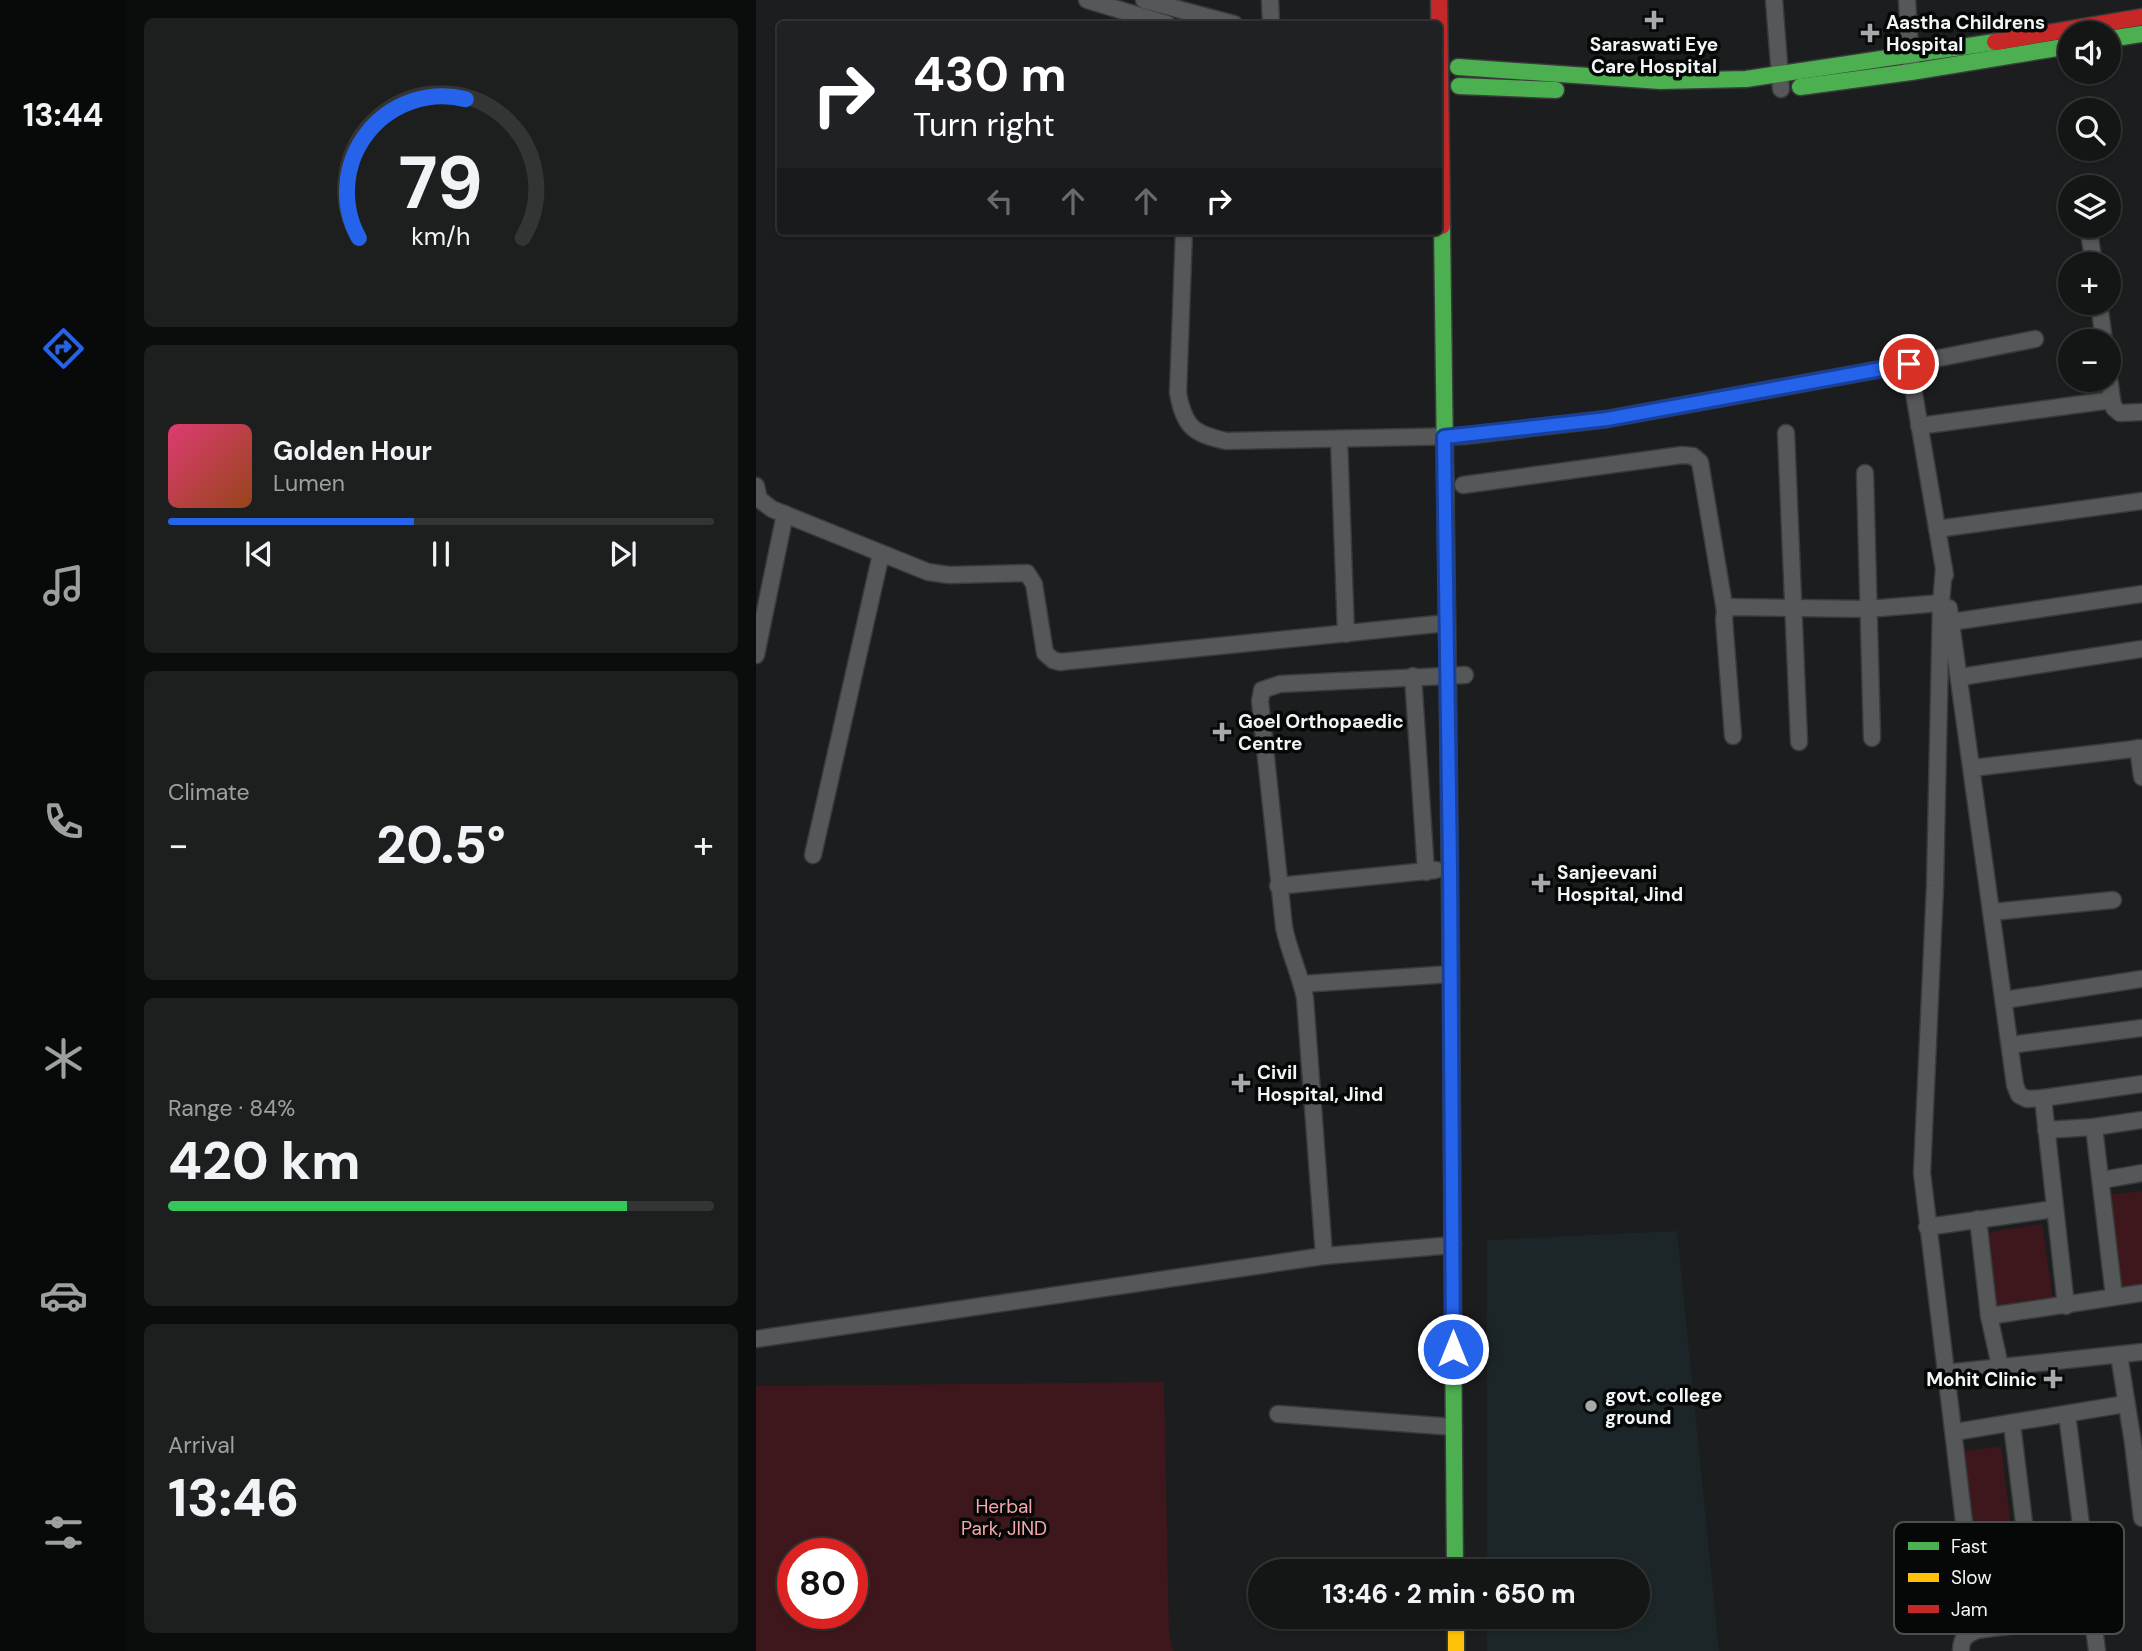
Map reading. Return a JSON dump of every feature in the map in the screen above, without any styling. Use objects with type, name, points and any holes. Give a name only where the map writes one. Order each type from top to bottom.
[{"type":"main road","points":[[1439,0],[1439,21]]},
{"type":"main road","points":[[1911,64],[2142,18]]},
{"type":"main road","points":[[2121,37],[2142,34]]},
{"type":"main road","points":[[1780,82],[1736,79],[1660,81],[1458,60],[1459,92],[1718,94],[1780,82],[1911,64],[2058,47]]},
{"type":"main road","points":[[1441,235],[1447,623],[1461,674],[1450,867],[1455,1559]]},
{"type":"main road","points":[[1456,1629],[1456,1651]]},
{"type":"street","points":[[1087,0],[1157,21]]},
{"type":"street","points":[[1144,0],[1172,4],[1225,21]]},
{"type":"street","points":[[1270,0],[1271,21]]},
{"type":"street","points":[[1774,0],[1780,82]]},
{"type":"street","points":[[1907,0],[1911,64]]},
{"type":"street","points":[[1184,235],[1178,393],[1181,412],[1192,429],[1226,441],[1444,437],[1607,419],[2035,339]]},
{"type":"street","points":[[1909,364],[1944,568],[2015,1085],[2019,1095],[2027,1099],[2142,1084]]},
{"type":"street","points":[[2111,392],[2114,408],[2120,413],[2142,412]]},
{"type":"street","points":[[1919,426],[2112,400]]},
{"type":"street","points":[[1786,433],[1799,742]]},
{"type":"street","points":[[1339,439],[1346,634]]},
{"type":"street","points":[[1463,485],[1682,455],[1693,456],[1700,462],[1726,611],[1724,619],[1733,736]]},
{"type":"street","points":[[1865,473],[1872,738]]},
{"type":"street","points":[[757,495],[765,505],[917,568],[939,574],[1027,573],[1034,584],[1045,653],[1060,662],[1447,623]]},
{"type":"street","points":[[1937,529],[2142,501]]},
{"type":"street","points":[[756,655],[785,514]]},
{"type":"street","points":[[813,855],[881,554]]},
{"type":"street","points":[[1944,568],[1935,886],[1922,1173],[1964,1522]]},
{"type":"street","points":[[1951,622],[2142,594]]},
{"type":"street","points":[[1726,611],[1737,607],[1868,609],[1941,603]]},
{"type":"street","points":[[1960,677],[2142,649]]},
{"type":"street","points":[[1324,1256],[1305,998],[1286,940],[1278,886],[1260,701],[1262,690],[1280,684],[1461,674]]},
{"type":"street","points":[[1413,676],[1426,872]]},
{"type":"street","points":[[1972,768],[2140,748],[2142,777]]},
{"type":"street","points":[[1278,886],[1426,872],[1450,867]]},
{"type":"street","points":[[1992,912],[2113,900]]},
{"type":"street","points":[[1302,984],[1451,974]]},
{"type":"street","points":[[2004,1000],[2142,979]]},
{"type":"street","points":[[2010,1045],[2142,1028]]},
{"type":"street","points":[[2043,1098],[2066,1306]]},
{"type":"street","points":[[2046,1130],[2142,1120]]},
{"type":"street","points":[[2094,1127],[2115,1296]]},
{"type":"street","points":[[2102,1180],[2142,1173]]},
{"type":"street","points":[[1927,1227],[2054,1209]]},
{"type":"street","points":[[1978,1219],[1989,1316],[2000,1366]]},
{"type":"street","points":[[756,1339],[1324,1256],[1453,1245]]},
{"type":"street","points":[[1989,1316],[2142,1293]]},
{"type":"street","points":[[1945,1373],[2142,1352]]},
{"type":"street","points":[[2119,1355],[2125,1405],[2138,1443],[2142,1518]]},
{"type":"street","points":[[1955,1432],[2125,1405]]},
{"type":"street","points":[[1278,1413],[1454,1427]]},
{"type":"street","points":[[2067,1414],[2081,1522]]},
{"type":"street","points":[[2012,1424],[2024,1522]]},
{"type":"street","points":[[1961,1651],[1961,1640],[1968,1634]]},
{"type":"shaded area","name":"govt. college ground","points":[[1677,1231],[1719,1651],[1487,1651],[1487,1629],[1650,1629],[1650,1559],[1487,1559],[1487,1240]]},
{"type":"green space","points":[[2142,1191],[2142,1296],[2119,1299],[2106,1195]]},
{"type":"green space","points":[[2042,1224],[2055,1313],[1995,1322],[1982,1233]]},
{"type":"green space","name":"Herbal Park, JIND","points":[[1164,1382],[1169,1634],[1173,1651],[756,1651],[756,1386]]},
{"type":"green space","points":[[2001,1446],[2011,1522],[1967,1522],[1958,1452]]},
{"type":"traffic: fast","points":[[2121,37],[2142,34]]},
{"type":"traffic: fast","points":[[1458,67],[1660,81],[1746,79],[1995,42]]},
{"type":"traffic: fast","points":[[1800,87],[2058,48]]},
{"type":"traffic: fast","points":[[1459,86],[1556,90]]},
{"type":"traffic: fast","points":[[1442,226],[1447,613]]},
{"type":"traffic: fast","points":[[1453,1321],[1455,1559]]},
{"type":"traffic: slow","points":[[1447,613],[1451,979]]},
{"type":"traffic: slow","points":[[1456,1629],[1456,1651]]},
{"type":"traffic: jam","points":[[1439,0],[1439,21]]},
{"type":"traffic: jam","points":[[1995,42],[2142,17]]},
{"type":"traffic: jam","points":[[1451,979],[1453,1321]]},
{"type":"place","name":"Saraswati Eye Care Hospital","points":[[1654,20]]},
{"type":"place","name":"Aastha Childrens Hospital","points":[[1870,33]]},
{"type":"place","name":"Goel Orthopaedic Centre","points":[[1222,732]]},
{"type":"place","name":"Sanjeevani Hospital, Jind","points":[[1541,883]]},
{"type":"place","name":"Civil Hospital, Jind","points":[[1241,1083]]},
{"type":"place","name":"Mohit Clinic","points":[[2053,1379]]},
{"type":"place","name":"govt. college ground","points":[[1591,1406]]},
{"type":"route","points":[[1453,1349],[1444,437],[1607,419],[1909,364]]}]
